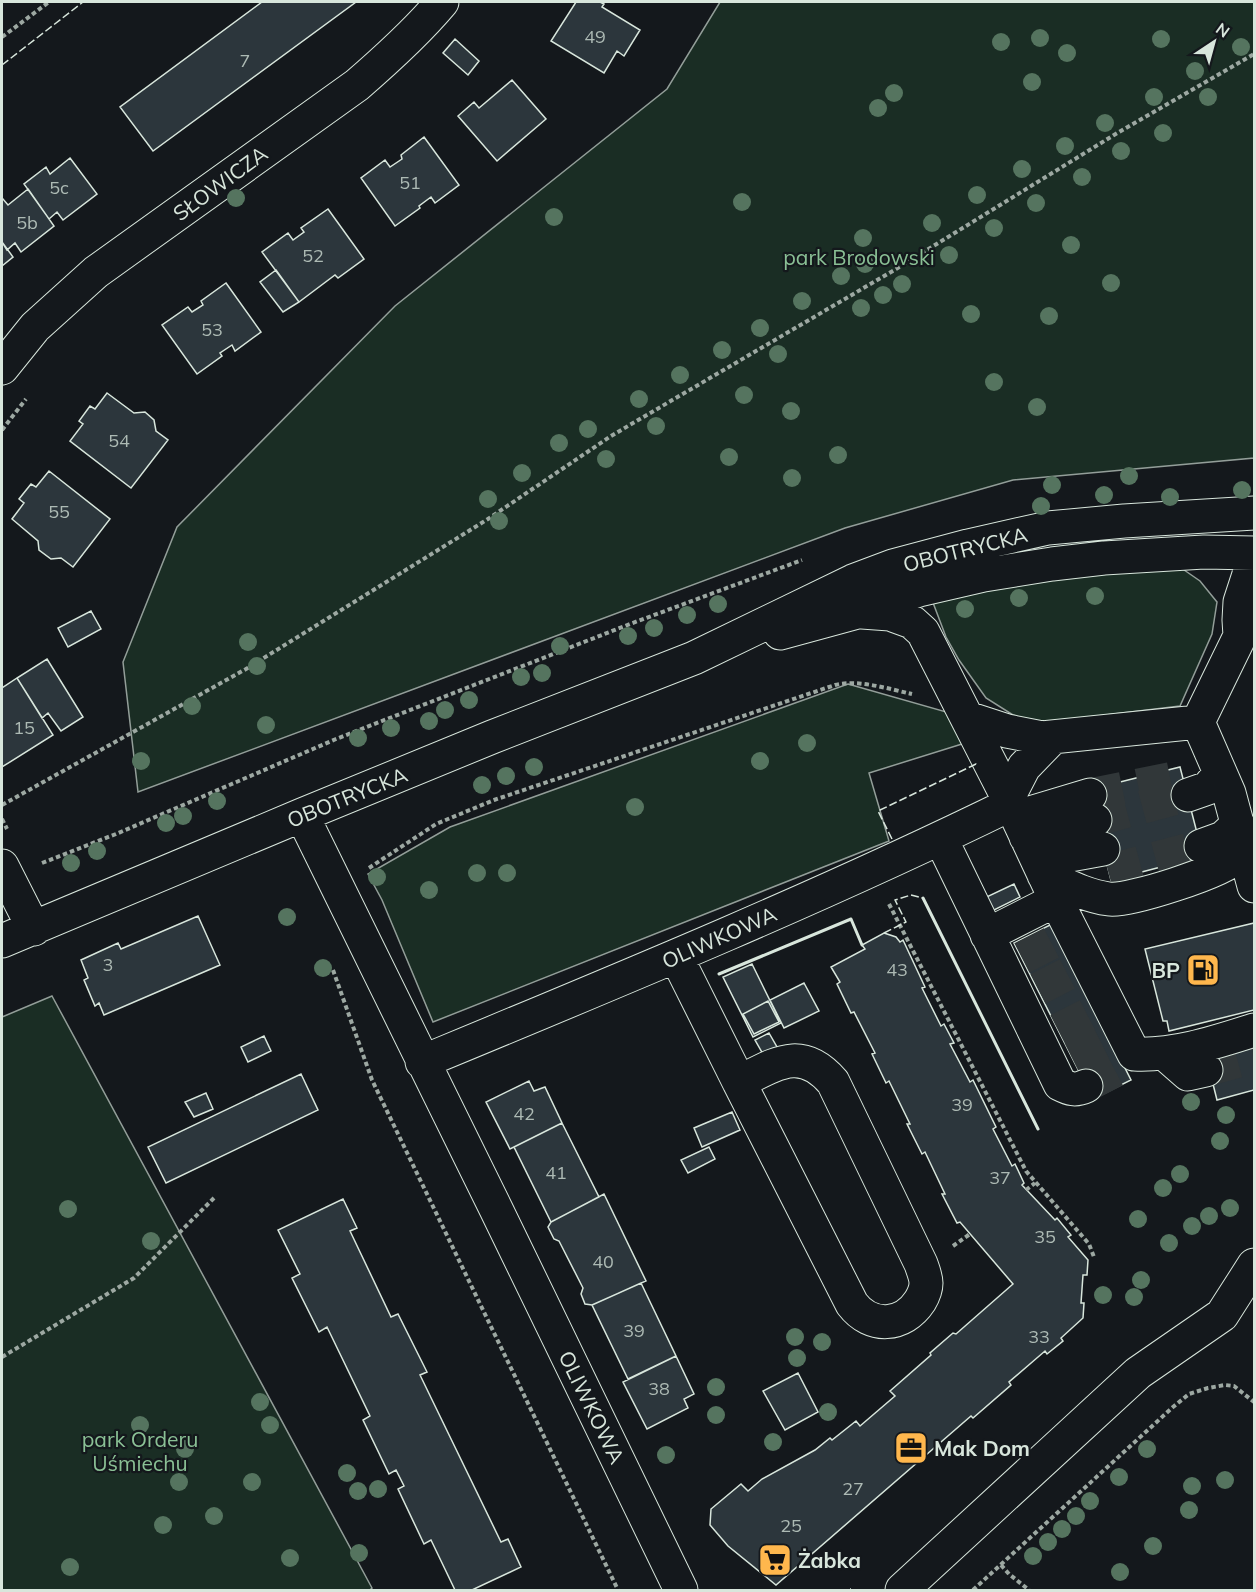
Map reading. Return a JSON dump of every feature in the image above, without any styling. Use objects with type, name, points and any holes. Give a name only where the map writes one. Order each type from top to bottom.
[{"type":"street","name":"SŁOWICZA","points":[[2,368],[35,327],[96,272],[357,85],[384,62],[437,4]]},
{"type":"street","name":"OBOTRYCKA","points":[[2,941],[492,737],[694,658],[853,581],[893,567],[968,546],[1048,528],[1254,513]]},
{"type":"street","name":"OBOTRYCKA","points":[[694,658],[857,612],[919,590],[984,575],[1104,558],[1204,552],[1254,554]]},
{"type":"street","points":[[1223,785],[1208,788],[1191,810],[1223,838],[1223,785],[1247,635],[1239,620],[1240,602],[1254,559]]},
{"type":"street","points":[[857,612],[890,614],[912,622],[923,632],[1029,843],[1066,936],[1081,967],[1123,1037],[1188,1074],[1206,1070]]},
{"type":"street","points":[[964,712],[1007,731],[1042,738],[1053,737],[1223,785]]},
{"type":"street","points":[[987,935],[1029,843],[1024,767],[1053,737]]},
{"type":"street","points":[[1029,843],[1089,896],[1113,900],[1170,887],[1222,865],[1236,856],[1223,785]]},
{"type":"street","points":[[1223,785],[1254,886]]},
{"type":"street","name":"OLIWKOWA","points":[[302,815],[681,1590]]},
{"type":"street","points":[[1099,834],[1070,855],[1029,843],[1099,834]]},
{"type":"street","points":[[940,838],[987,935],[1012,963],[1061,1061]]},
{"type":"street","name":"OLIWKOWA","points":[[422,1062],[676,956],[882,881],[940,838],[1029,843]]},
{"type":"street","points":[[2,866],[34,929]]},
{"type":"street","points":[[676,956],[740,1082],[856,1309],[860,1314],[873,1320],[886,1322],[902,1318],[915,1309],[923,1295],[926,1283],[921,1264],[833,1082],[823,1071],[809,1063],[793,1061],[781,1062],[740,1082]]},
{"type":"street","points":[[1123,1037],[1210,1043],[1254,1030]]},
{"type":"street","points":[[902,1590],[1138,1373],[1222,1315],[1254,1265]]},
{"type":"street","points":[[1222,1315],[1254,1317]]},
{"type":"path","points":[[2,37],[49,2]]},
{"type":"path","points":[[2,805],[246,669],[488,519],[611,436],[896,269],[1104,141],[1254,54]]},
{"type":"path","points":[[363,875],[370,867],[436,824],[484,804],[844,682],[883,687],[964,712]]},
{"type":"path","points":[[36,866],[116,834]]},
{"type":"path","points":[[882,881],[889,904],[1026,1171],[1089,1244],[1094,1257]]},
{"type":"path","points":[[332,968],[372,1080],[618,1590]]},
{"type":"path","points":[[1026,1190],[1035,1183]]},
{"type":"path","points":[[2,1357],[134,1278],[214,1198]]},
{"type":"path","points":[[973,1590],[1189,1394],[1208,1388],[1234,1386],[1254,1402]]},
{"type":"path","points":[[1001,1565],[1029,1590]]},
{"type":"green space","name":"park Brodowski","points":[[720,2],[1254,2],[1254,458],[1013,480],[845,528],[138,792],[123,662],[177,527],[395,306],[667,89]]},
{"type":"green space","points":[[1174,563],[1200,581],[1217,602],[1212,634],[1180,706],[1039,723],[1013,715],[986,698],[959,660],[946,637],[932,600],[982,588]]},
{"type":"green space","points":[[848,684],[950,713],[962,744],[869,773],[889,841],[433,1022],[382,900],[368,874],[450,827]]},
{"type":"green space","name":"park Orderu Uśmiechu","points":[[52,996],[372,1588],[370,1590],[2,1590],[2,1017]]},
{"type":"building","points":[[262,2],[356,2],[153,151],[120,107]]},
{"type":"building","points":[[576,2],[600,2],[604,4],[602,7],[640,30],[624,56],[617,51],[604,73],[551,41]]},
{"type":"building","points":[[455,39],[479,61],[468,75],[443,53]]},
{"type":"building","points":[[512,80],[546,119],[497,161],[458,116],[474,102],[479,108]]},
{"type":"building","points":[[424,137],[459,185],[435,203],[431,197],[395,226],[361,178],[385,160],[390,167],[402,159],[401,155]]},
{"type":"building","points":[[70,158],[97,194],[63,220],[57,212],[49,219],[24,184],[46,167],[50,174]]},
{"type":"building","points":[[28,189],[54,226],[21,252],[15,243],[7,250],[2,242],[2,200],[8,205]]},
{"type":"building","points":[[328,209],[364,259],[338,278],[335,275],[299,302],[262,252],[288,233],[293,240],[304,232],[301,228]]},
{"type":"building","points":[[2,242],[13,257],[2,266]]},
{"type":"building","points":[[276,270],[299,302],[283,312],[260,282]]},
{"type":"building","points":[[226,283],[261,332],[235,351],[232,345],[220,353],[222,356],[197,374],[162,325],[188,307],[192,312],[203,305],[201,301]]},
{"type":"building","points":[[107,393],[134,413],[145,412],[154,420],[156,431],[168,440],[131,488],[70,441],[83,424],[79,421],[90,406],[95,409]]},
{"type":"building","points":[[49,471],[110,519],[73,567],[61,558],[51,559],[39,550],[38,541],[12,519],[24,503],[19,499],[31,484],[36,487]]},
{"type":"building","points":[[91,611],[101,629],[68,647],[58,628]]},
{"type":"building","points":[[47,659],[83,717],[61,731],[48,713],[42,718],[17,678]]},
{"type":"building","points":[[17,678],[53,735],[2,767],[2,688]]},
{"type":"building","points":[[1180,767],[1203,856],[1111,880],[1088,790]]},
{"type":"building","points":[[1014,884],[1020,897],[984,915],[978,901]]},
{"type":"building","points":[[198,916],[220,965],[104,1015],[99,1003],[95,1006],[84,980],[88,978],[81,960],[118,943],[121,949]]},
{"type":"building","points":[[1254,923],[1254,1010],[1169,1031],[1167,1021],[1163,1021],[1145,949]]},
{"type":"building","points":[[1052,924],[1131,1080],[1093,1099],[1014,943]]},
{"type":"building","points":[[884,933],[896,937],[900,942],[903,940],[925,987],[922,988],[941,1026],[944,1024],[954,1043],[950,1044],[970,1082],[973,1080],[996,1127],[993,1129],[1012,1166],[1015,1164],[1024,1183],[1022,1185],[1055,1220],[1057,1218],[1071,1235],[1068,1237],[1088,1260],[1087,1275],[1083,1275],[1081,1303],[1084,1303],[1083,1318],[1061,1338],[1063,1341],[1047,1354],[1045,1351],[1009,1382],[1011,1385],[973,1418],[971,1416],[776,1585],[728,1546],[710,1525],[711,1509],[741,1484],[748,1491],[762,1479],[815,1450],[830,1438],[832,1440],[856,1421],[860,1426],[895,1396],[890,1391],[931,1355],[930,1353],[953,1333],[956,1334],[1013,1284],[960,1222],[957,1223],[925,1152],[922,1154],[889,1081],[886,1083],[872,1054],[875,1053],[837,984],[840,982],[831,967],[865,949],[862,945]]},
{"type":"building","points":[[752,964],[781,1023],[753,1037],[723,977]]},
{"type":"building","points":[[804,983],[819,1011],[784,1028],[770,1000]]},
{"type":"building","points":[[768,1001],[779,1022],[754,1034],[743,1014]]},
{"type":"building","points":[[769,1033],[777,1047],[763,1054],[755,1040]]},
{"type":"building","points":[[264,1036],[271,1051],[248,1062],[241,1047]]},
{"type":"building","points":[[1254,1044],[1254,1090],[1217,1100],[1206,1056]]},
{"type":"building","points":[[301,1074],[318,1110],[166,1183],[148,1147]]},
{"type":"building","points":[[529,1081],[534,1091],[545,1087],[562,1123],[510,1149],[486,1102]]},
{"type":"building","points":[[206,1093],[213,1109],[194,1117],[185,1102]]},
{"type":"building","points":[[732,1112],[740,1130],[702,1147],[694,1128]]},
{"type":"building","points":[[562,1123],[599,1197],[551,1222],[514,1147]]},
{"type":"building","points":[[709,1147],[715,1159],[688,1173],[681,1160]]},
{"type":"building","points":[[604,1194],[646,1281],[592,1305],[585,1304],[581,1294],[583,1288],[559,1241],[554,1239],[548,1227],[551,1222]]},
{"type":"building","points":[[343,1199],[357,1228],[350,1231],[391,1317],[398,1314],[427,1372],[420,1375],[501,1542],[508,1539],[521,1567],[472,1590],[455,1590],[431,1540],[424,1544],[398,1489],[404,1486],[396,1470],[389,1474],[363,1420],[370,1416],[327,1327],[319,1332],[292,1278],[300,1274],[278,1230]]},
{"type":"building","points":[[641,1283],[676,1356],[628,1379],[592,1305]]},
{"type":"building","points":[[676,1356],[694,1394],[684,1399],[688,1408],[647,1429],[623,1382]]},
{"type":"building","points":[[798,1373],[818,1412],[785,1430],[763,1391]]},
{"type":"tunnel","points":[[1090,795],[1173,778]]},
{"type":"tunnel","points":[[1095,820],[1188,795]]},
{"type":"tunnel","points":[[1108,871],[1201,846]]},
{"type":"tunnel","points":[[1022,958],[1059,939]]},
{"type":"tunnel","points":[[1038,989],[1075,970]]},
{"type":"tunnel","points":[[1058,1030],[1095,1011]]},
{"type":"tunnel","points":[[1072,1058],[1110,1039]]},
{"type":"tunnel","points":[[1206,1070],[1254,1057]]},
{"type":"tunnel","points":[[1086,1086],[1124,1066]]},
{"type":"fence","points":[[2,65],[83,2]]},
{"type":"fence","points":[[892,839],[878,811],[976,765]]},
{"type":"fence","points":[[884,933],[906,922],[895,900],[911,895],[923,898]]},
{"type":"wall","points":[[923,898],[1038,1129]]},
{"type":"wall","points":[[719,974],[851,919],[862,945]]},
{"type":"place","name":"BP","points":[[1203,970]]},
{"type":"place","name":"Mak Dom","points":[[911,1448]]},
{"type":"place","name":"Żabka","points":[[775,1560]]}]
